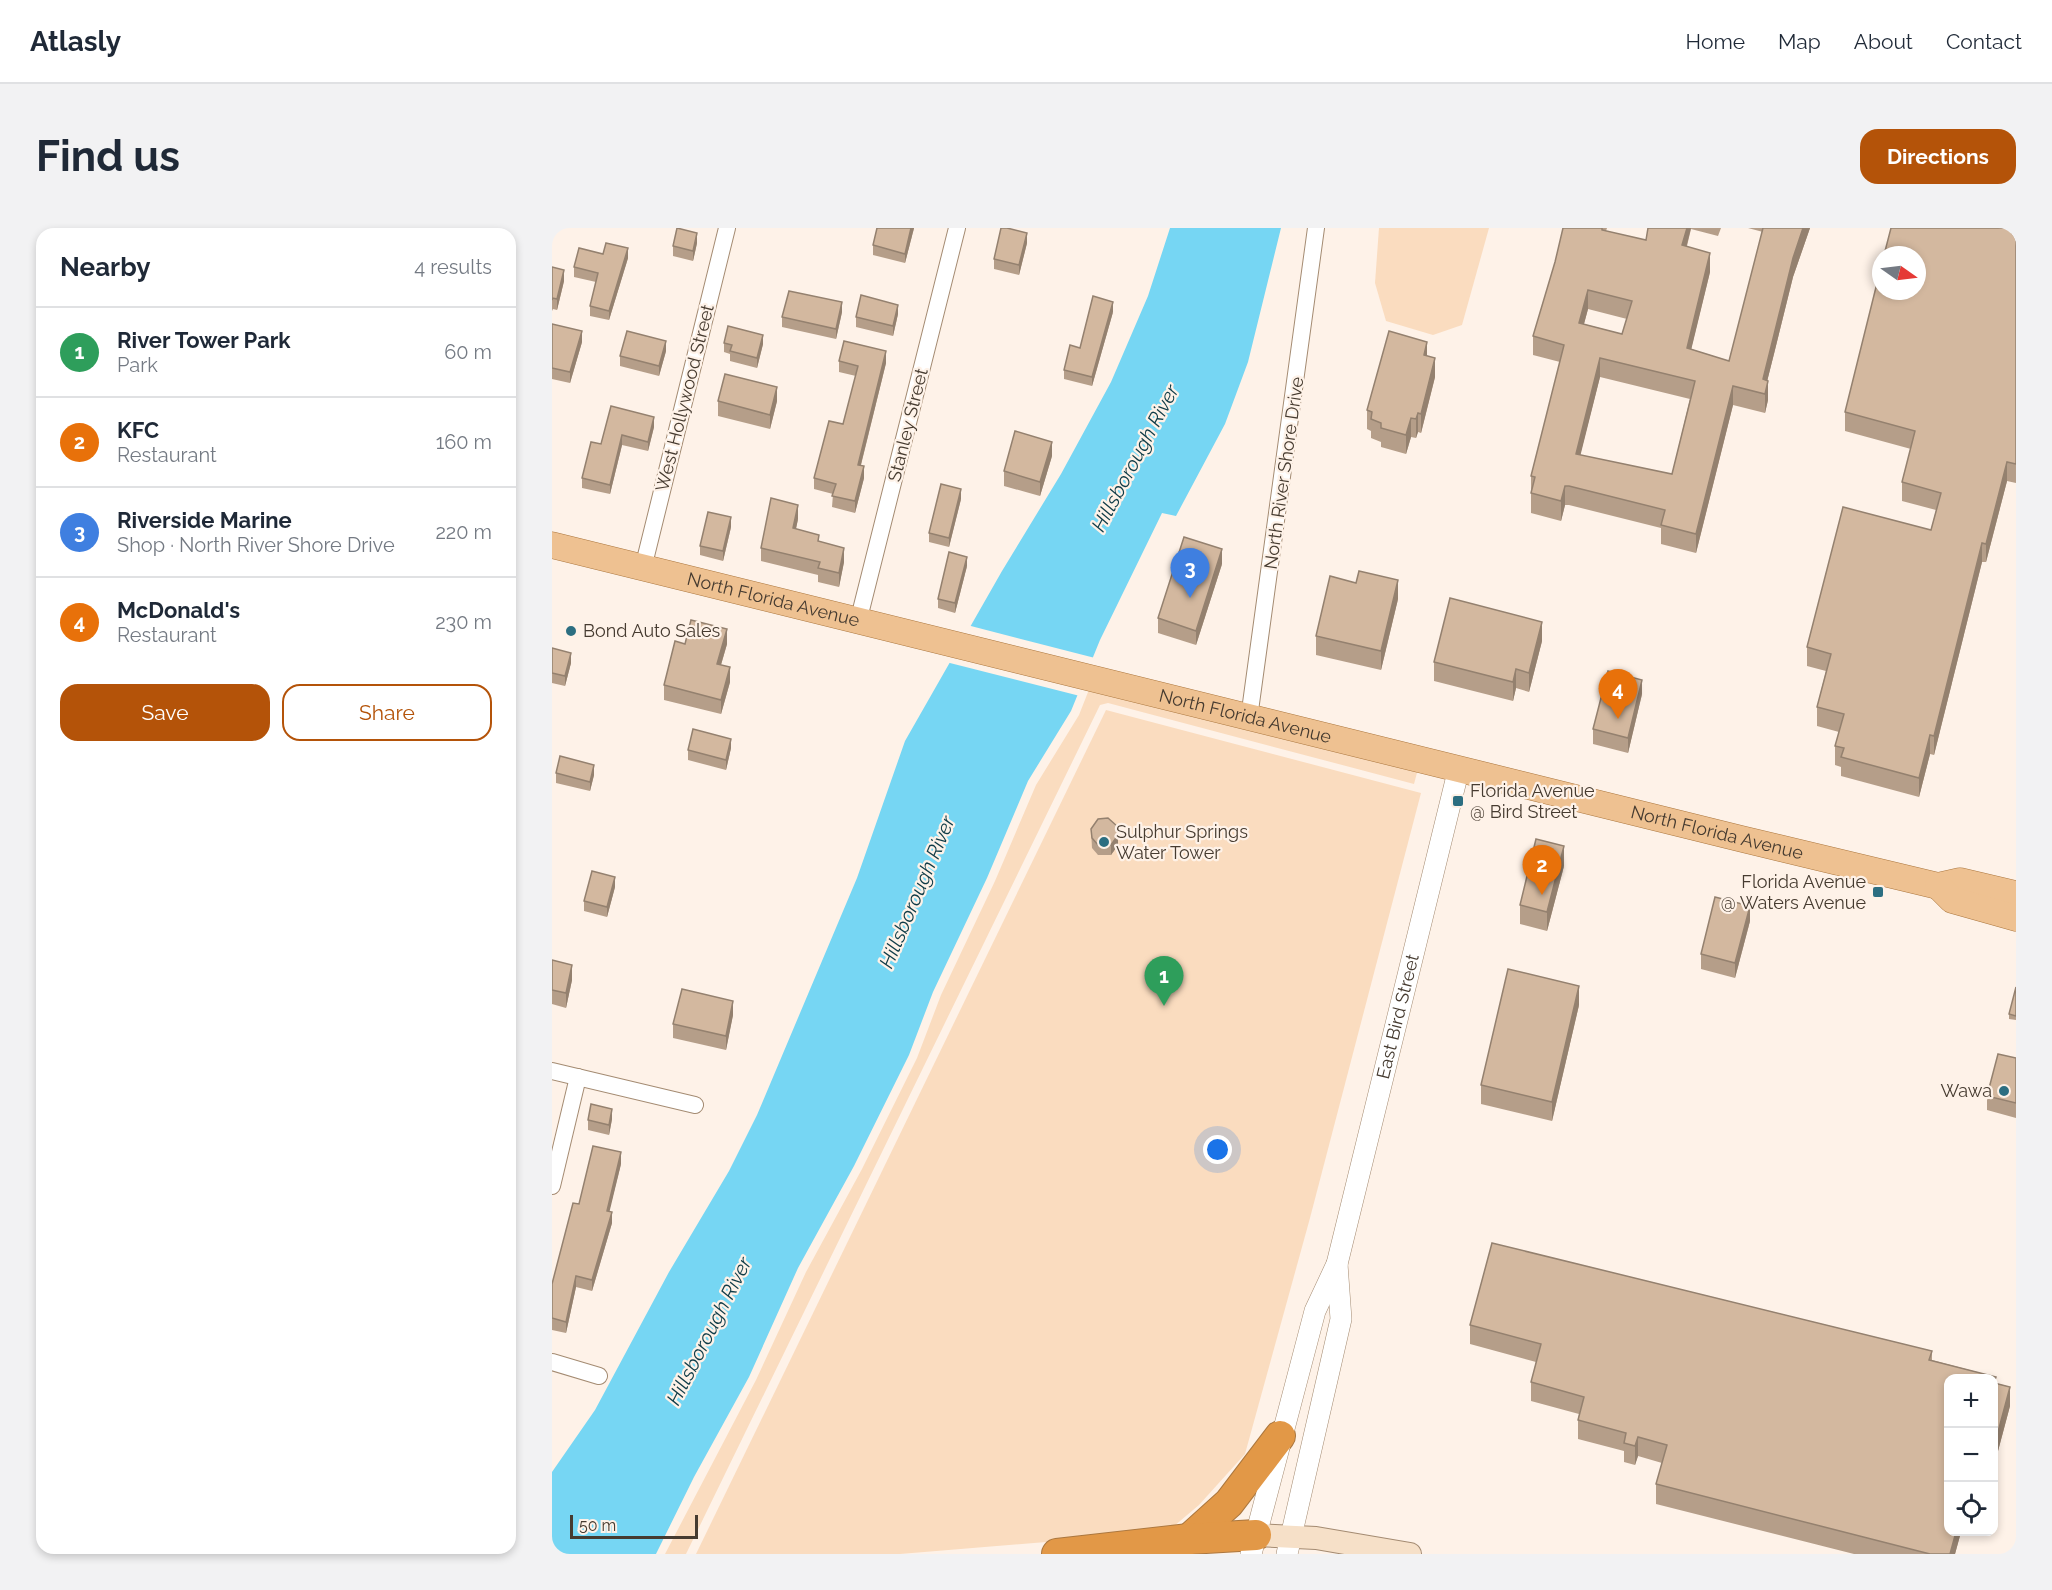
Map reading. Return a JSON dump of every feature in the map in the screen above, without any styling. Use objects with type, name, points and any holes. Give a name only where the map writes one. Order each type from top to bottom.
[{"type":"highway","points":[[1189,1539],[1229,1503],[1280,1436]]},
{"type":"highway","points":[[1057,1554],[1189,1539],[1253,1545]]},
{"type":"main road","name":"North Florida Avenue","points":[[552,545],[1938,886],[1960,880],[2016,894]]},
{"type":"main road","name":"North Florida Avenue","points":[[1938,886],[1953,900],[2016,918]]},
{"type":"main road","points":[[1253,1545],[1289,1545],[1410,1554]]},
{"type":"street","name":"West Hollywood Street","points":[[643,568],[727,228]]},
{"type":"street","name":"Stanley Street","points":[[858,622],[957,228]]},
{"type":"street","name":"North River Shore Drive","points":[[1250,718],[1316,228]]},
{"type":"street","name":"East Bird Street","points":[[1253,1545],[1280,1436],[1315,1311],[1337,1264],[1459,768]]},
{"type":"street","points":[[552,1071],[695,1105]]},
{"type":"street","points":[[552,1186],[578,1077]]},
{"type":"street","name":"East Bird Street","points":[[1289,1545],[1341,1319],[1337,1264]]},
{"type":"street","points":[[552,1362],[599,1376]]},
{"type":"shaded area","points":[[1379,228],[1489,228],[1462,325],[1433,335],[1386,321],[1375,283]]},
{"type":"shaded area","points":[[1090,687],[1418,769],[1414,784],[1108,703],[1100,705],[686,1554],[665,1554],[756,1380],[806,1272],[862,1169],[917,1058],[941,995],[995,881],[1036,785],[1079,715]]},
{"type":"shaded area","points":[[1106,710],[1421,793],[1310,1218],[1245,1454],[1199,1505],[1167,1532],[900,1554],[696,1554]]},
{"type":"water","name":"Hillsborough River","points":[[1170,228],[1281,228],[1248,362],[1225,424],[1176,516],[1162,513],[1100,640],[1071,711],[1028,781],[987,878],[933,992],[909,1055],[854,1166],[798,1268],[749,1377],[694,1477],[656,1554],[552,1554],[552,1472],[595,1410],[669,1272],[729,1171],[757,1115],[857,878],[905,741],[1002,571],[1061,474],[1111,382],[1148,296]]},
{"type":"pier","points":[[967,625],[1095,658],[1080,696],[946,662]]},
{"type":"building","points":[[677,228],[697,233],[693,251],[673,246]]},
{"type":"building","points":[[877,228],[911,228],[905,254],[873,245]]},
{"type":"building","points":[[1001,228],[1027,233],[1019,265],[994,259]]},
{"type":"building","points":[[1563,228],[1602,228],[1602,230],[1646,240],[1648,228],[1687,228],[1682,245],[1710,253],[1687,348],[1729,361],[1763,228],[1803,228],[1793,258],[1763,379],[1768,381],[1765,394],[1733,386],[1696,534],[1661,525],[1665,510],[1569,486],[1565,486],[1561,501],[1531,493],[1535,477],[1531,476],[1564,345],[1533,336]],"holes":[[[1588,290],[1632,301],[1622,334],[1579,323]],[[1600,358],[1695,381],[1672,474],[1576,454]]]},
{"type":"building","points":[[1891,228],[2016,228],[2016,464],[2007,462],[1986,544],[1982,543],[1934,736],[1930,735],[1919,778],[1841,757],[1844,748],[1835,746],[1844,714],[1817,707],[1831,654],[1807,647],[1843,507],[1931,530],[1941,493],[1902,482],[1915,431],[1845,412],[1873,300],[1926,300],[1926,246],[1886,246]]},
{"type":"building","points":[[606,243],[628,248],[609,311],[590,306],[598,273],[574,267],[579,248],[603,254]]},
{"type":"building","points":[[552,267],[564,270],[557,299],[552,300]]},
{"type":"building","points":[[789,291],[842,302],[836,329],[782,317]]},
{"type":"building","points":[[861,295],[898,305],[893,326],[856,317]]},
{"type":"building","points":[[1093,296],[1113,302],[1092,377],[1064,370],[1070,345],[1080,348]]},
{"type":"building","points":[[552,324],[582,331],[570,372],[552,368]]},
{"type":"building","points":[[728,326],[763,335],[757,358],[730,351],[732,345],[724,343]]},
{"type":"building","points":[[627,331],[666,341],[659,366],[620,356]]},
{"type":"building","points":[[1389,331],[1427,342],[1424,355],[1435,358],[1421,414],[1418,413],[1416,419],[1411,418],[1406,435],[1381,428],[1381,423],[1371,419],[1372,412],[1367,410]]},
{"type":"building","points":[[844,341],[886,351],[858,465],[864,466],[855,501],[832,496],[836,484],[814,478],[829,421],[843,424],[858,366],[839,361]]},
{"type":"building","points":[[725,374],[777,387],[770,415],[718,401]]},
{"type":"building","points":[[611,406],[654,417],[648,442],[622,435],[610,485],[582,478],[591,442],[601,444]]},
{"type":"building","points":[[1015,431],[1052,442],[1040,482],[1004,471]]},
{"type":"building","points":[[941,484],[961,489],[949,538],[929,533]]},
{"type":"building","points":[[771,498],[798,505],[793,528],[819,535],[818,541],[844,548],[839,573],[818,568],[820,562],[761,548]]},
{"type":"building","points":[[708,512],[731,517],[723,551],[700,546]]},
{"type":"building","points":[[1184,537],[1222,549],[1196,631],[1158,618]]},
{"type":"building","points":[[949,552],[967,557],[955,603],[938,599]]},
{"type":"building","points":[[1359,571],[1398,580],[1381,651],[1316,636],[1330,576],[1356,583]]},
{"type":"building","points":[[1450,598],[1542,622],[1529,673],[1516,669],[1513,682],[1434,662]]},
{"type":"building","points":[[691,620],[727,629],[717,664],[730,667],[721,700],[664,685],[675,641],[685,644]]},
{"type":"building","points":[[552,648],[571,653],[565,676],[552,673]]},
{"type":"building","points":[[1608,671],[1642,680],[1628,738],[1593,729]]},
{"type":"building","points":[[693,729],[731,739],[726,760],[688,750]]},
{"type":"building","points":[[560,756],[594,765],[590,782],[556,773]]},
{"type":"building","points":[[1108,818],[1117,826],[1118,835],[1111,845],[1098,845],[1092,838],[1091,829],[1098,819]]},
{"type":"building","points":[[1536,839],[1564,846],[1547,912],[1520,905]]},
{"type":"building","points":[[592,871],[615,877],[607,907],[584,901]]},
{"type":"building","points":[[1715,897],[1750,906],[1735,963],[1701,954]]},
{"type":"building","points":[[552,960],[572,965],[566,993],[552,990]]},
{"type":"building","points":[[1508,969],[1579,986],[1552,1102],[1481,1085]]},
{"type":"building","points":[[2016,987],[2016,1016],[2009,1014]]},
{"type":"building","points":[[682,989],[733,1001],[726,1036],[673,1024]]},
{"type":"building","name":"Wawa","points":[[1998,1054],[2016,1058],[2016,1103],[1987,1096]]},
{"type":"building","points":[[591,1104],[612,1109],[609,1125],[588,1120]]},
{"type":"building","points":[[593,1146],[621,1152],[607,1211],[612,1212],[592,1280],[576,1276],[566,1322],[552,1318],[552,1284],[573,1203],[579,1204]]},
{"type":"building","points":[[1492,1243],[1932,1351],[1929,1360],[1984,1374],[1944,1374],[1944,1536],[1955,1536],[1950,1554],[1930,1554],[1656,1484],[1667,1445],[1638,1437],[1635,1446],[1624,1443],[1626,1433],[1578,1420],[1584,1397],[1531,1382],[1541,1344],[1470,1325]]},
{"type":"building","points":[[1998,1384],[2010,1387],[1998,1432]]},
{"type":"place","name":"Riverside Marine","points":[[1190,598]]},
{"type":"place","name":"Bond Auto Sales","points":[[571,631]]},
{"type":"place","name":"McDonald's","points":[[1618,719]]},
{"type":"place","name":"Florida Avenue @ Bird Street","points":[[1458,801]]},
{"type":"place","name":"Sulphur Springs Water Tower","points":[[1104,842]]},
{"type":"place","name":"Florida Avenue @ Waters Avenue","points":[[1878,892]]},
{"type":"place","name":"KFC","points":[[1542,895]]},
{"type":"place","name":"River Tower Park","points":[[1164,1006]]},
{"type":"place","name":"Wawa","points":[[2004,1091]]}]
